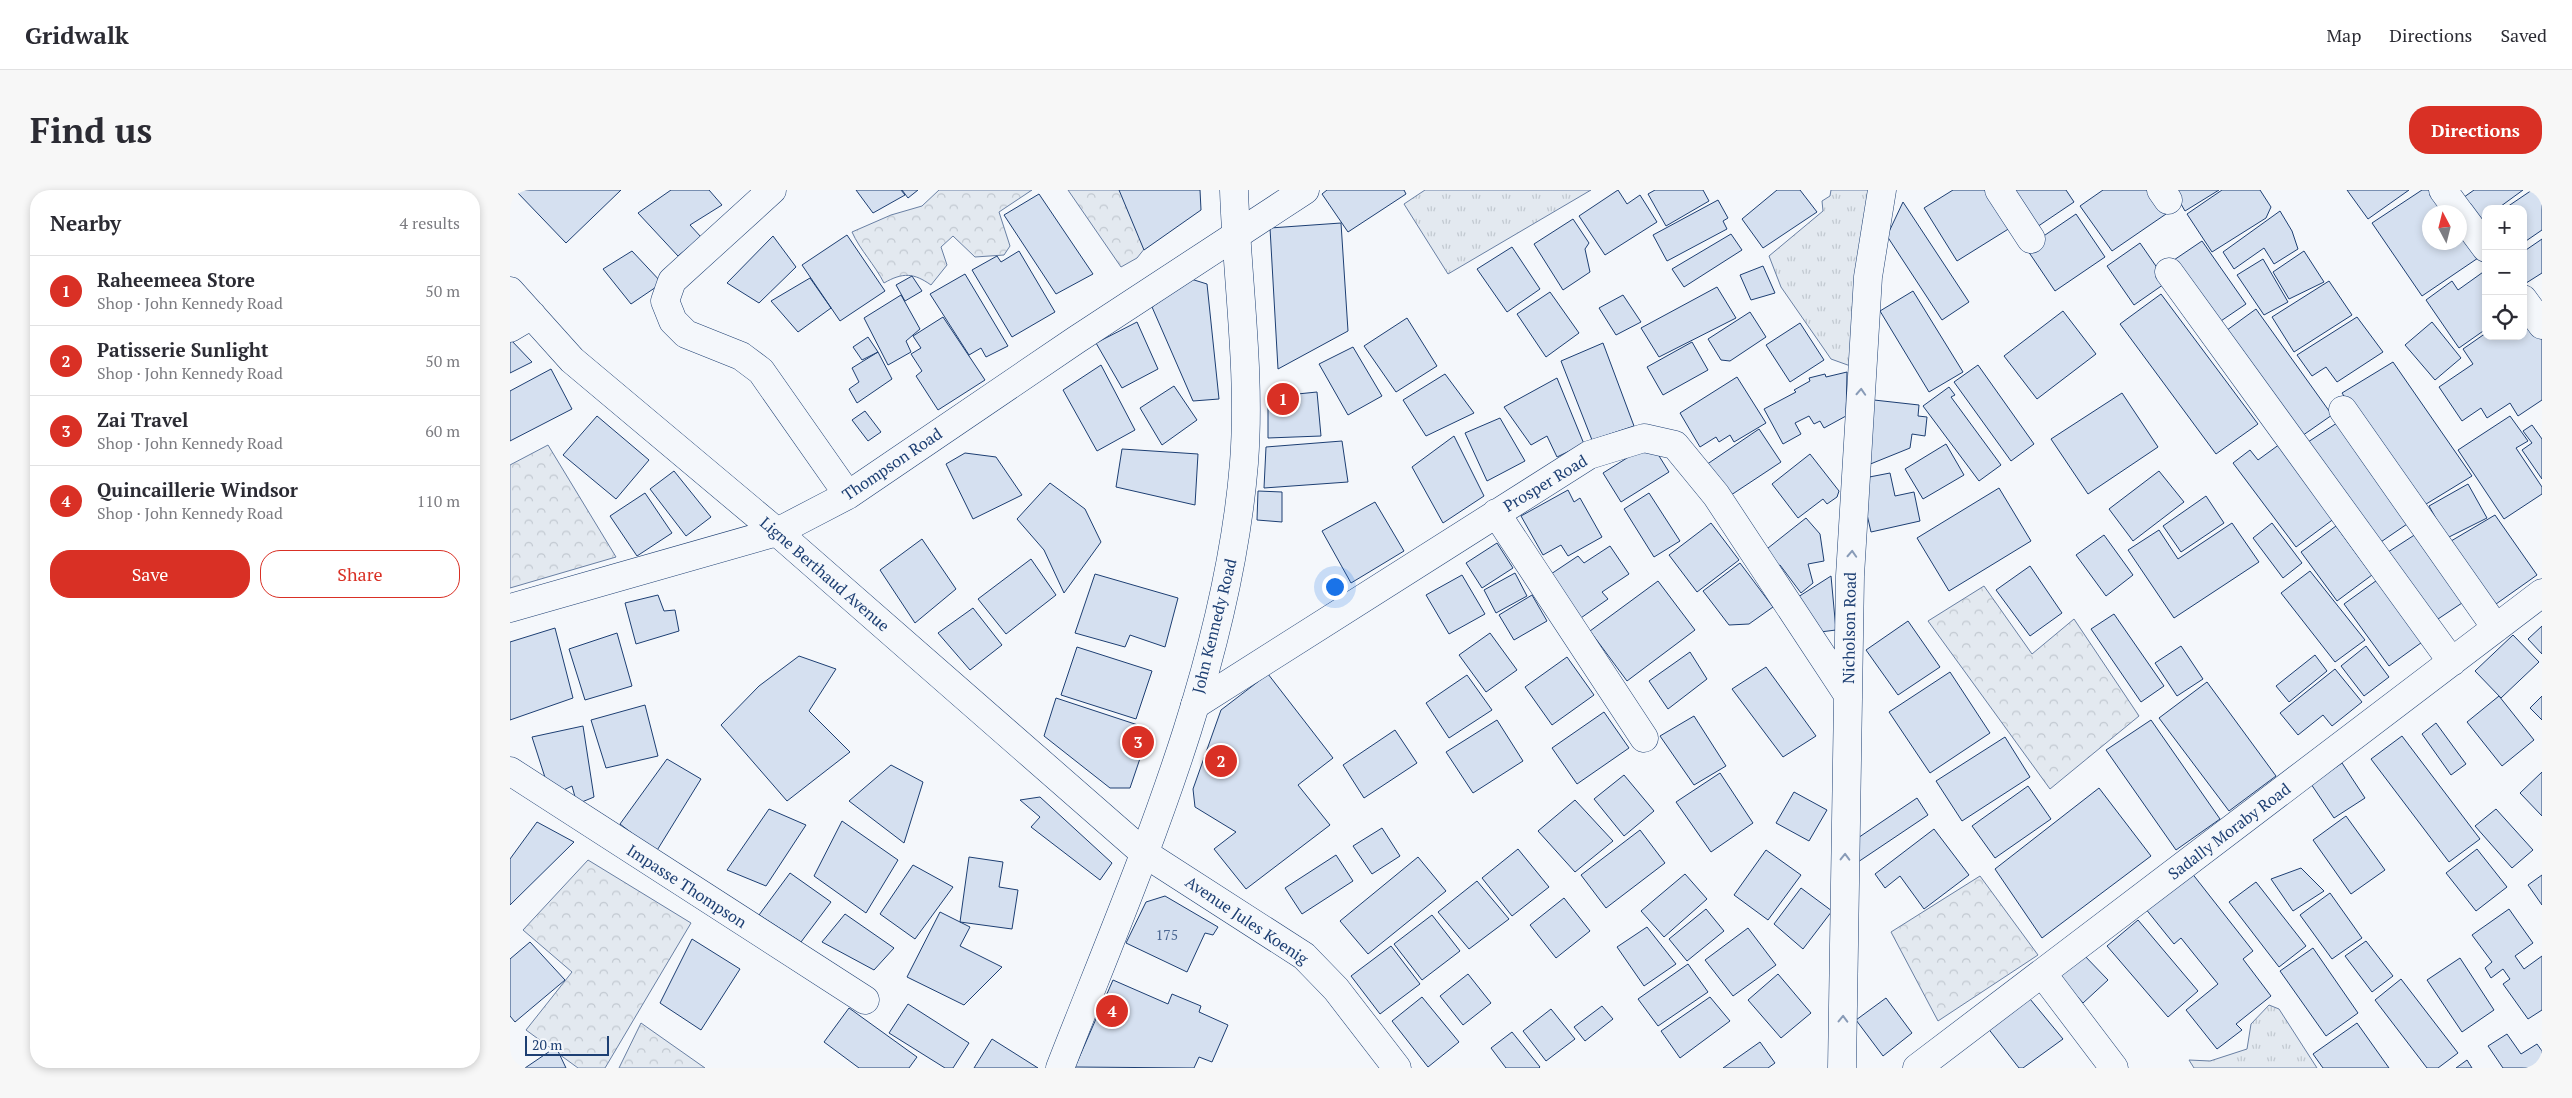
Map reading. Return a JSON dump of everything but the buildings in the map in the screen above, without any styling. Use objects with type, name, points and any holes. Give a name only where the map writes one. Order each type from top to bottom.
[{"type":"street","name":"John Kennedy Road","points":[[1060,1068],[1144,853],[1195,705],[1208,665],[1234,544],[1244,462],[1246,373],[1234,190]]},
{"type":"street","name":"Thompson Road","points":[[510,608],[777,532],[848,495],[1076,340],[1236,237],[1305,190]]},
{"type":"street","name":"Nicholson Road","points":[[1842,1068],[1850,576],[1868,277],[1882,190]]},
{"type":"street","points":[[1999,190],[2031,239]]},
{"type":"street","points":[[2443,190],[2453,205]]},
{"type":"street","points":[[764,192],[672,281],[665,302],[673,321],[686,334],[741,356],[761,370],[848,495]]},
{"type":"street","points":[[2467,223],[2482,243]]},
{"type":"street","points":[[2169,272],[2452,662]]},
{"type":"street","name":"Ligne Berthaud Avenue","points":[[510,291],[521,322],[572,360],[777,532],[1144,853]]},
{"type":"street","points":[[2527,304],[2542,325]]},
{"type":"street","points":[[2343,410],[2496,628]]},
{"type":"street","name":"Prosper Road","points":[[1195,705],[1589,456],[1644,438],[1675,445],[1716,495],[1848,695]]},
{"type":"street","points":[[1496,513],[1644,738]]},
{"type":"street","name":"Sadally Moraby Road","points":[[1917,1068],[2542,594]]},
{"type":"street","name":"Impasse Thompson","points":[[510,771],[865,1000]]},
{"type":"street","name":"Avenue Jules Koenig","points":[[1144,853],[1304,956],[1336,989],[1397,1068]]},
{"type":"street","points":[[2042,973],[2114,1068]]},
{"type":"green space","points":[[939,190],[1032,190],[999,212],[1010,246],[1004,255],[975,257],[953,236],[941,247],[947,265],[931,285],[919,278],[908,275],[891,279],[884,283],[852,232],[891,215],[922,206]]},
{"type":"green space","points":[[1068,190],[1142,190],[1153,238],[1137,258],[1121,267]]},
{"type":"green space","points":[[1425,190],[1591,190],[1448,274],[1404,204]]},
{"type":"green space","points":[[1831,190],[1872,190],[1856,368],[1831,359],[1781,287],[1769,256],[1823,211],[1822,201],[1830,196]]},
{"type":"green space","points":[[548,445],[616,557],[510,588],[510,465]]},
{"type":"green space","points":[[1984,586],[2032,654],[2074,619],[2139,716],[2050,789],[1928,621]]},
{"type":"green space","points":[[588,860],[691,923],[605,1068],[578,1068],[526,1030],[572,972],[523,930]]},
{"type":"green space","points":[[1980,876],[2038,955],[1938,1021],[1891,932]]},
{"type":"green space","points":[[2269,1005],[2279,1009],[2317,1068],[2194,1068],[2189,1060],[2210,1061],[2247,1049],[2251,1024]]},
{"type":"green space","points":[[641,1023],[705,1068],[619,1068]]},
{"type":"place","name":"Raheemeea Store","points":[[1283,399]]},
{"type":"place","name":"Zai Travel","points":[[1138,742]]},
{"type":"place","name":"Patisserie Sunlight","points":[[1221,761]]},
{"type":"place","name":"Quincaillerie Windsor","points":[[1112,1011]]}]
